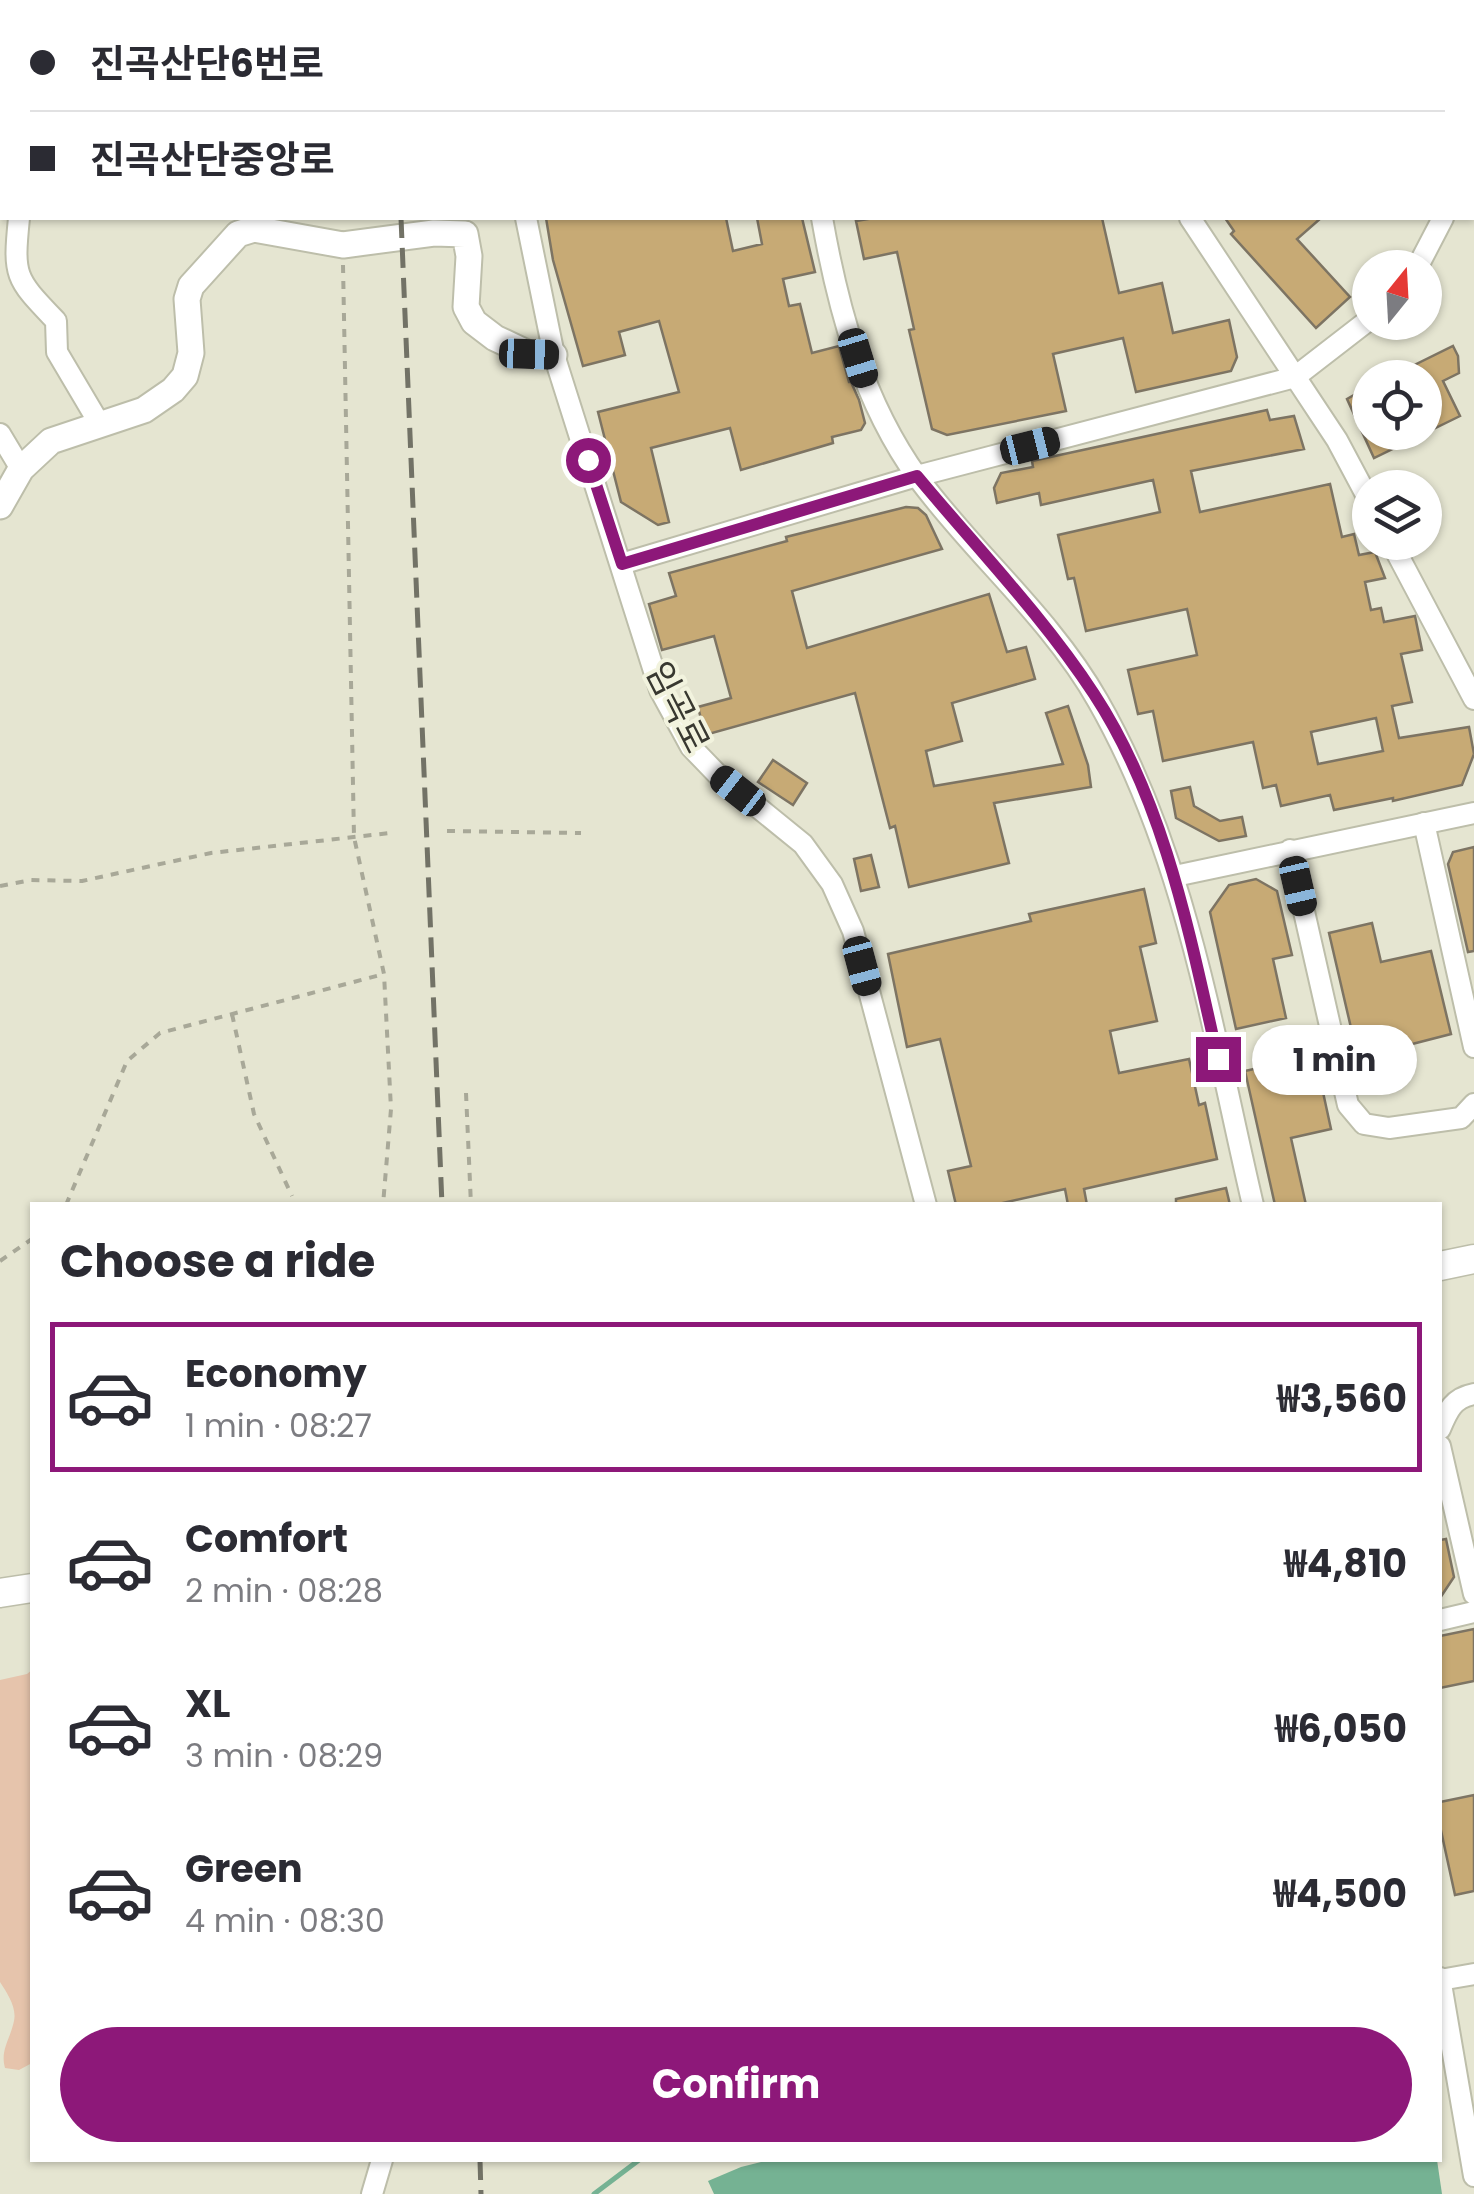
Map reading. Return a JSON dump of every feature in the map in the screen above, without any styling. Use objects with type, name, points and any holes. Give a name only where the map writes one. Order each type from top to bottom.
[{"type":"main road","points":[[1442,1266],[1474,1259]]},
{"type":"main road","points":[[0,1592],[30,1588]]},
{"type":"street","points":[[19,220],[15,264],[22,286],[56,321],[57,352],[99,423]]},
{"type":"street","name":"임곡로","points":[[526,220],[554,355],[660,690],[691,747],[718,775],[803,844],[832,884],[853,931],[925,1202]]},
{"type":"street","points":[[822,220],[839,299],[867,388],[917,476],[1067,656],[1096,696],[1122,743],[1176,876],[1252,1202]]},
{"type":"street","points":[[1191,220],[1353,470]]},
{"type":"street","points":[[1426,250],[1442,220]]},
{"type":"street","points":[[0,506],[21,469],[52,440],[144,410],[173,390],[185,376],[191,354],[187,299],[192,286],[238,234],[254,229],[343,246],[465,226],[469,256],[466,307],[474,322],[495,338],[529,354],[554,355]]},
{"type":"street","points":[[622,564],[917,476],[1296,377],[1352,332]]},
{"type":"street","points":[[0,434],[21,469]]},
{"type":"street","points":[[1401,560],[1474,699]]},
{"type":"street","points":[[1176,876],[1474,813]]},
{"type":"street","points":[[1424,823],[1474,1046]]},
{"type":"street","points":[[1290,850],[1348,1105],[1355,1115],[1364,1124],[1389,1128],[1461,1118],[1474,1104]]},
{"type":"street","points":[[1442,1424],[1448,1409],[1461,1396],[1474,1394]]},
{"type":"street","points":[[1442,1455],[1474,1594]]},
{"type":"street","points":[[1442,1620],[1474,1612]]},
{"type":"street","points":[[1442,1979],[1474,1974]]},
{"type":"street","points":[[1442,1991],[1474,2176]]},
{"type":"street","points":[[372,2194],[381,2162]]},
{"type":"path","points":[[343,246],[354,837],[384,974],[392,1108],[383,1202]]},
{"type":"path","points":[[447,832],[581,833]]},
{"type":"path","points":[[0,886],[32,880],[82,881],[210,853],[390,833]]},
{"type":"path","points":[[67,1202],[127,1061],[160,1032],[384,974]]},
{"type":"path","points":[[232,1014],[254,1114],[292,1196]]},
{"type":"path","points":[[466,1093],[471,1202]]},
{"type":"path","points":[[0,1261],[30,1239]]},
{"type":"shaded area","points":[[30,1672],[30,2064],[19,2070],[5,2068],[5,2050],[15,2016],[0,1982],[0,1680]]},
{"type":"shaded area","points":[[761,2162],[1437,2162],[1442,2194],[714,2194],[708,2181]]},
{"type":"building","points":[[546,220],[726,220],[733,251],[762,244],[757,220],[802,220],[815,272],[783,279],[789,306],[800,304],[812,353],[839,346],[865,423],[861,430],[832,437],[833,443],[741,470],[730,428],[651,448],[669,522],[658,525],[621,502],[598,412],[679,392],[659,321],[619,332],[625,355],[583,366],[553,260]]},
{"type":"building","points":[[1102,220],[1119,293],[1162,283],[1173,333],[1229,320],[1237,357],[1231,371],[1136,392],[1123,338],[1053,354],[1066,411],[947,435],[932,429],[909,330],[914,329],[897,252],[864,259],[856,221]]},
{"type":"building","points":[[1226,220],[1319,220],[1297,239],[1350,297],[1316,328],[1231,234],[1234,231]]},
{"type":"building","points":[[1453,346],[1458,356],[1459,373],[1443,381],[1460,416],[1442,425],[1442,360],[1425,360]]},
{"type":"building","points":[[1267,410],[1270,420],[1294,416],[1304,449],[1191,471],[1200,512],[1330,484],[1342,537],[1352,534],[1352,560],[1378,560],[1385,578],[1365,582],[1371,610],[1381,608],[1384,622],[1415,616],[1422,650],[1401,654],[1412,702],[1392,706],[1399,738],[1469,727],[1474,754],[1462,785],[1334,810],[1330,795],[1281,806],[1276,785],[1263,788],[1253,742],[1163,761],[1153,711],[1138,714],[1128,670],[1197,655],[1187,609],[1086,631],[1074,578],[1068,579],[1058,535],[1160,512],[1153,480],[1041,505],[1039,493],[997,503],[994,488],[1001,473],[1033,467],[1032,461]],"holes":[[[1376,718],[1383,751],[1318,764],[1311,732]]]},
{"type":"building","points":[[1370,450],[1390,450],[1374,458]]},
{"type":"building","points":[[906,507],[918,508],[926,515],[942,549],[792,591],[807,648],[989,594],[1007,652],[1026,647],[1035,679],[952,703],[962,741],[926,751],[934,786],[1063,764],[1046,713],[1068,706],[1088,765],[1091,787],[994,803],[1009,863],[909,887],[855,693],[705,735],[698,707],[731,698],[714,636],[662,650],[649,604],[676,596],[669,573],[787,541],[786,537]]},
{"type":"building","points":[[773,760],[807,783],[793,805],[758,782]]},
{"type":"building","points":[[1190,787],[1194,806],[1220,821],[1242,817],[1246,836],[1219,841],[1176,818],[1171,791]]},
{"type":"building","points":[[1474,847],[1474,951],[1468,952],[1448,864],[1453,852]]},
{"type":"building","points":[[871,855],[879,887],[861,891],[854,859]]},
{"type":"building","points":[[1256,879],[1277,891],[1292,955],[1273,959],[1286,1018],[1236,1029],[1210,912],[1229,885]]},
{"type":"building","points":[[1144,889],[1156,943],[1140,947],[1157,1021],[1110,1031],[1119,1073],[1189,1059],[1199,1105],[1205,1103],[1217,1159],[1084,1189],[1086,1202],[1067,1202],[1065,1189],[1007,1202],[955,1202],[948,1171],[971,1166],[940,1039],[907,1047],[888,954],[1031,921],[1029,914]]},
{"type":"building","points":[[1372,923],[1381,962],[1431,951],[1451,1034],[1358,1058],[1329,933]]},
{"type":"building","points":[[1316,1060],[1331,1129],[1291,1138],[1305,1202],[1274,1202],[1245,1071],[1272,1065],[1273,1069]]},
{"type":"building","points":[[1226,1188],[1229,1202],[1176,1202]]},
{"type":"building","points":[[1446,1539],[1454,1577],[1442,1595],[1442,1540]]},
{"type":"building","points":[[1474,1629],[1474,1681],[1442,1688],[1442,1636]]},
{"type":"building","points":[[1474,1795],[1474,1891],[1455,1895],[1442,1835],[1442,1802]]},
{"type":"waterway","points":[[594,2194],[636,2162]]},
{"type":"railway","points":[[401,220],[442,1202]]},
{"type":"railway","points":[[480,2162],[481,2194]]},
{"type":"route","points":[[588,460],[622,564],[917,476],[1067,656],[1096,696],[1122,743],[1176,876],[1218,1059]]}]
